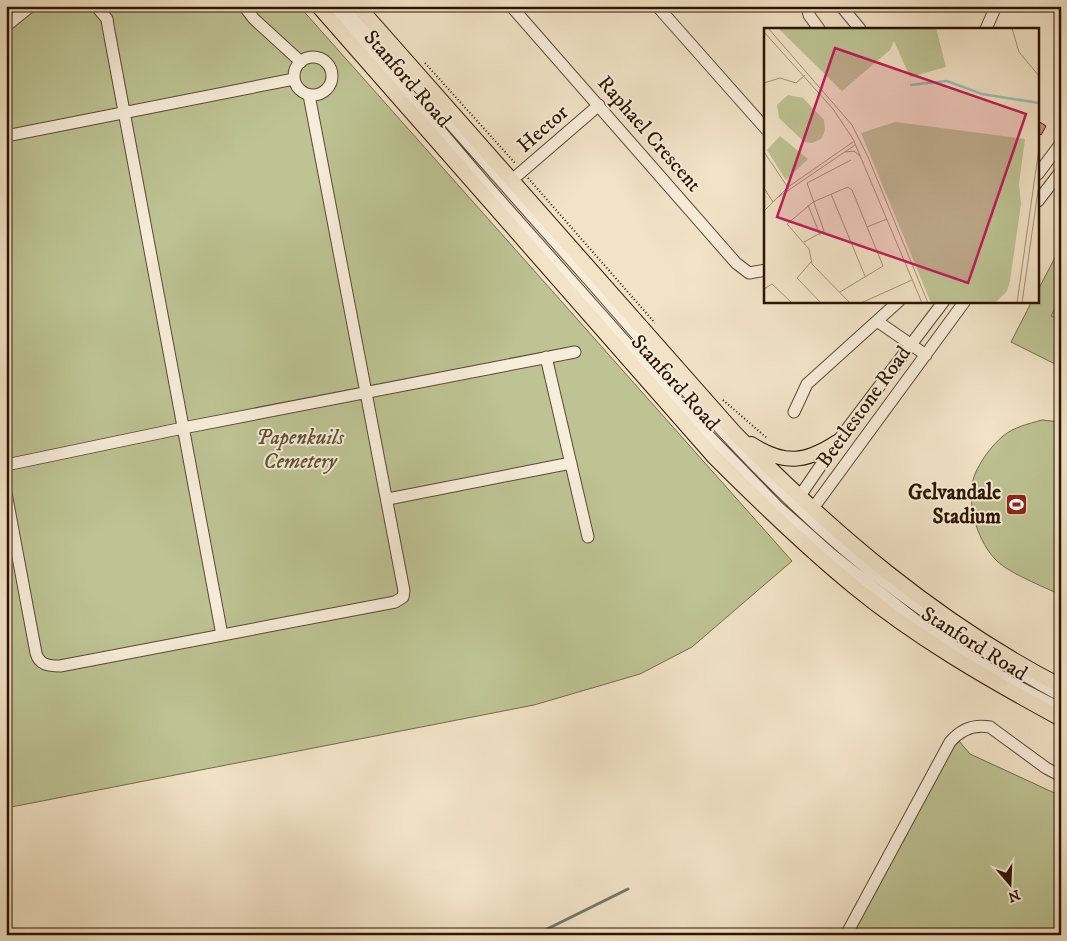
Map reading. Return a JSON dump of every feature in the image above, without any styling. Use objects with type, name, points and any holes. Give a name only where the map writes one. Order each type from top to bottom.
[{"type":"main road","name":"Stanford Road","points":[[318,6],[713,456],[803,521],[883,570],[933,608],[974,635],[1061,686]]},
{"type":"main road","name":"Stanford Road","points":[[358,6],[517,176],[734,433],[790,510],[803,521],[852,585],[883,608],[1005,688],[1061,720]]},
{"type":"main road","points":[[734,433],[765,452],[788,459],[813,456],[837,442]]},
{"type":"street","points":[[6,26],[31,6]]},
{"type":"street","points":[[96,6],[107,19],[222,635]]},
{"type":"street","points":[[244,6],[254,19],[301,62]]},
{"type":"street","points":[[334,6],[482,180],[706,433],[790,510]]},
{"type":"street","points":[[348,6],[790,510]]},
{"type":"street","name":"Raphael Crescent","points":[[512,6],[736,263],[749,272],[764,270]]},
{"type":"street","points":[[657,6],[764,127]]},
{"type":"street","points":[[807,6],[809,15],[818,28]]},
{"type":"street","points":[[840,6],[859,28]]},
{"type":"street","points":[[986,28],[996,6]]},
{"type":"street","points":[[6,493],[36,653],[41,663],[60,666],[400,600],[404,591],[388,499],[309,95],[299,89],[294,79],[297,66],[301,62],[318,58],[327,64],[332,75],[331,81],[325,90],[309,95]]},
{"type":"street","points":[[6,136],[294,79]]},
{"type":"street","name":"Hector","points":[[517,176],[599,105]]},
{"type":"street","points":[[1040,171],[1061,143]]},
{"type":"street","points":[[1050,158],[1061,165]]},
{"type":"street","points":[[1040,198],[1061,171]]},
{"type":"street","name":"Beetlestone Road","points":[[794,412],[807,384],[898,302]]},
{"type":"street","name":"Beetlestone Road","points":[[790,510],[837,442],[943,302]]},
{"type":"street","name":"Beetlestone Road","points":[[803,521],[964,302]]},
{"type":"street","points":[[877,321],[926,356]]},
{"type":"street","points":[[6,465],[182,428],[576,352]]},
{"type":"street","points":[[546,357],[588,538]]},
{"type":"street","points":[[388,499],[571,463]]},
{"type":"street","points":[[803,521],[927,614],[1009,666],[1061,696]]},
{"type":"street","points":[[803,521],[831,554],[932,633],[1013,684],[1061,709]]},
{"type":"street","points":[[846,935],[950,742],[958,732],[981,725],[990,726],[1046,768],[1061,776]]},
{"type":"path","points":[[423,61],[517,176],[658,327]]},
{"type":"path","points":[[719,396],[771,442]]},
{"type":"green space","name":"Papenkuils Cemetery","points":[[6,6],[299,6],[792,561],[692,647],[640,674],[534,705],[6,808]]},
{"type":"green space","points":[[1061,246],[1061,367],[1011,342],[1031,302],[1040,302],[1040,286]]},
{"type":"green space","name":"Gelvandale Stadium","points":[[1042,420],[1061,422],[1061,595],[1002,566],[984,544],[973,512],[973,480],[985,456],[1003,436],[1012,430]]},
{"type":"green space","points":[[959,741],[970,754],[1061,796],[1061,935],[846,935],[950,742]]},
{"type":"water","points":[[1061,296],[1061,320],[1051,316]]},
{"type":"building","points":[[1040,122],[1046,126],[1040,134]]},
{"type":"waterway","points":[[535,935],[628,889]]},
{"type":"place","name":"Gelvandale Stadium","points":[[1017,505]]}]
